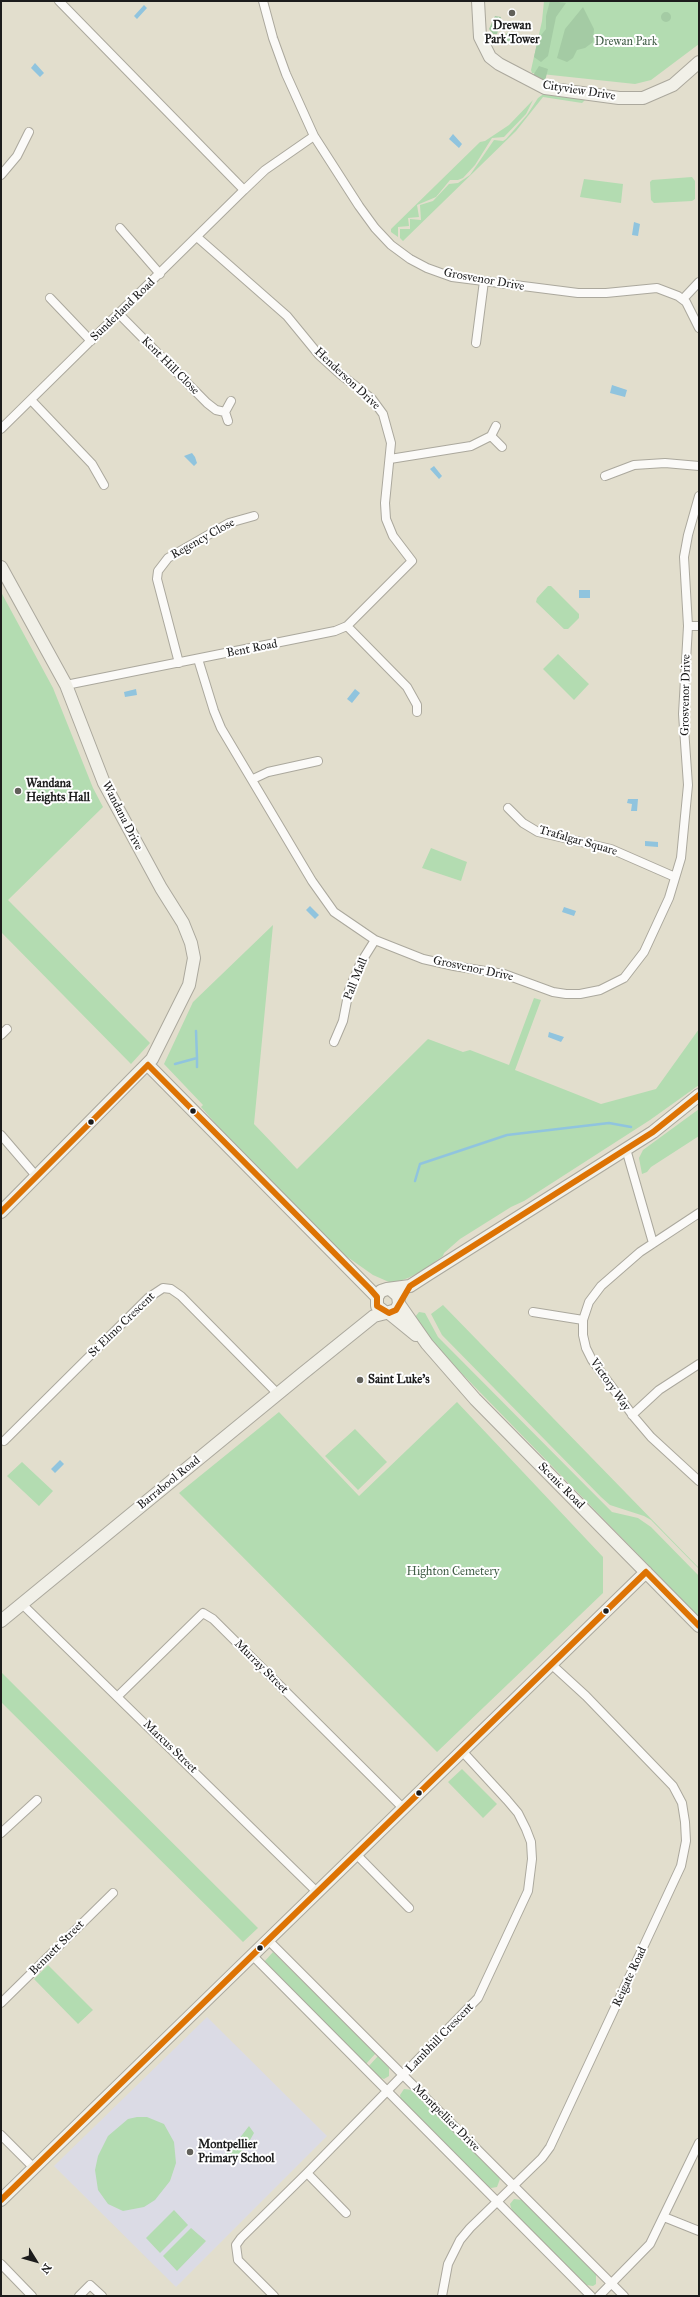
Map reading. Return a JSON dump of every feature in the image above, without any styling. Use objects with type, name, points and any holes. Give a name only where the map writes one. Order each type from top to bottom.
[{"type":"street","points":[[59,1],[244,190]]},
{"type":"street","name":"Grosvenor Drive","points":[[263,1],[282,62],[314,136],[375,228],[391,245],[427,268],[452,277],[578,293],[606,293],[657,288],[683,300]]},
{"type":"street","name":"Cityview Drive","points":[[478,1],[480,37],[490,57],[499,64],[545,88],[619,98],[643,98],[673,85],[699,62]]},
{"type":"street","points":[[1,175],[16,156],[29,132]]},
{"type":"street","name":"Sunderland Road","points":[[1,429],[265,170],[314,136]]},
{"type":"street","points":[[120,228],[160,274]]},
{"type":"street","name":"Henderson Drive","points":[[197,237],[287,316],[333,368],[375,403],[387,422],[391,443],[385,503],[386,519],[393,536],[412,561]]},
{"type":"street","points":[[476,343],[484,281]]},
{"type":"street","points":[[699,282],[683,300],[691,309],[699,328]]},
{"type":"street","points":[[50,298],[92,341]]},
{"type":"street","name":"Kent Hill Close","points":[[119,314],[207,404],[216,410],[225,412]]},
{"type":"street","points":[[31,400],[92,464],[104,485]]},
{"type":"street","points":[[228,421],[225,412],[231,401]]},
{"type":"street","points":[[390,459],[471,446],[491,436],[496,426]]},
{"type":"street","points":[[491,436],[502,447]]},
{"type":"street","points":[[604,476],[634,465],[664,463],[699,466]]},
{"type":"street","name":"Grosvenor Drive","points":[[198,659],[221,728],[253,779],[292,849],[323,898],[334,912],[374,940],[435,962],[504,974],[553,992],[580,994],[614,985],[634,967],[660,920],[681,858],[687,810],[688,785],[683,714],[688,626],[684,557],[688,535],[699,496]]},
{"type":"street","name":"Regency Close","points":[[179,663],[157,579],[158,571],[168,558],[229,523],[254,516]]},
{"type":"street","name":"Bent Road","points":[[66,685],[314,637],[347,626],[412,561]]},
{"type":"street","name":"Wandana Drive","points":[[1,567],[66,685],[104,783],[192,943],[193,970],[189,985],[158,1051],[148,1065],[1,1212]]},
{"type":"street","points":[[347,626],[407,687],[416,700],[417,712]]},
{"type":"street","points":[[688,626],[699,626]]},
{"type":"street","points":[[253,779],[294,765],[318,760]]},
{"type":"street","name":"Trafalgar Square","points":[[508,808],[523,823],[538,832],[611,850],[675,877]]},
{"type":"street","name":"Pall Mall","points":[[334,1042],[342,1021],[349,990],[360,964],[374,940]]},
{"type":"street","points":[[148,1065],[357,1277],[376,1299],[381,1310],[387,1313],[396,1310],[410,1286]]},
{"type":"street","points":[[376,1299],[381,1291],[410,1286],[653,1132],[699,1095]]},
{"type":"street","points":[[1,1135],[37,1177]]},
{"type":"street","points":[[626,1149],[653,1243]]},
{"type":"street","name":"Victory Way","points":[[699,1213],[653,1243],[618,1269],[601,1286],[589,1302],[584,1320],[585,1341],[592,1360],[632,1415],[651,1437],[699,1481]]},
{"type":"street","points":[[357,1277],[396,1292],[400,1302]]},
{"type":"street","name":"St Elmo Crescent","points":[[4,1441],[148,1298],[163,1288],[171,1289],[181,1296],[277,1394]]},
{"type":"street","name":"Barrabool Road","points":[[337,1345],[369,1311],[376,1299]]},
{"type":"street","name":"Scenic Road","points":[[400,1302],[427,1344],[475,1399],[699,1626]]},
{"type":"street","points":[[533,1312],[584,1320]]},
{"type":"street","name":"Barrabool Road","points":[[1,1621],[337,1345],[374,1316],[387,1313]]},
{"type":"street","name":"Scenic Road","points":[[387,1313],[427,1344]]},
{"type":"street","points":[[632,1415],[659,1390],[699,1364]]},
{"type":"street","points":[[1,2200],[646,1572]]},
{"type":"street","name":"Marcus Street","points":[[22,1604],[118,1696],[317,1892]]},
{"type":"street","name":"Murray Street","points":[[118,1696],[203,1613],[213,1619],[403,1808]]},
{"type":"street","name":"Reigate Road","points":[[442,2296],[448,2264],[453,2252],[470,2228],[542,2158],[557,2134],[681,1866],[686,1841],[682,1803],[673,1786],[586,1696],[551,1664]]},
{"type":"street","name":"Lambhill Crescent","points":[[274,2296],[238,2260],[236,2245],[241,2238],[403,2076],[478,1998],[515,1920],[530,1884],[532,1859],[531,1842],[526,1829],[510,1804],[462,1751]]},
{"type":"street","points":[[1,1833],[37,1800]]},
{"type":"street","points":[[356,1854],[409,1908]]},
{"type":"street","name":"Bennett Street","points":[[1,2003],[113,1893]]},
{"type":"street","name":"Montpellier Drive","points":[[268,1940],[624,2296]]},
{"type":"street","name":"Montpellier Drive","points":[[252,1955],[591,2296]]},
{"type":"street","points":[[1,2135],[34,2168]]},
{"type":"street","points":[[599,2296],[650,2244],[699,2143]]},
{"type":"street","points":[[307,2173],[346,2213]]},
{"type":"street","points":[[664,2217],[699,2231]]},
{"type":"street","points":[[1,2264],[32,2296]]},
{"type":"street","points":[[79,2296],[90,2285],[102,2296]]},
{"type":"shaded area","name":"Montpellier Primary School","points":[[207,2017],[327,2136],[176,2287],[54,2166]]},
{"type":"green space","name":"Drewan Park","points":[[544,1],[699,1],[699,44],[651,80],[635,84],[532,73],[531,70],[542,21]]},
{"type":"green space","points":[[550,1],[566,3],[556,17],[548,56],[541,62],[534,57],[538,39],[546,29],[546,16]]},
{"type":"green space","points":[[583,7],[594,29],[593,42],[585,48],[577,50],[573,58],[567,62],[557,58],[565,29]]},
{"type":"green space","points":[[666,12],[671,17],[666,22],[661,17]]},
{"type":"green space","points":[[495,16],[501,17],[497,34],[493,34],[489,29]]},
{"type":"green space","points":[[510,32],[515,37],[510,42],[505,37]]},
{"type":"green space","points":[[539,66],[548,69],[545,81],[532,77]]},
{"type":"green space","points":[[545,93],[585,100],[582,103],[543,97],[516,131],[403,241],[400,238],[400,229],[410,229],[410,219],[421,220],[420,205],[433,201],[449,184],[458,183],[470,175],[494,140],[503,141],[506,139],[527,115],[538,98]]},
{"type":"green space","points":[[533,100],[526,114],[504,137],[492,138],[475,165],[463,178],[458,180],[450,180],[436,197],[417,205],[419,217],[408,218],[409,226],[398,227],[398,237],[391,232],[391,229],[480,142],[485,141],[509,125]]},
{"type":"green space","points":[[692,177],[695,181],[695,199],[692,201],[654,203],[651,200],[650,182],[652,180]]},
{"type":"green space","points":[[584,179],[623,184],[621,203],[580,197]]},
{"type":"green space","points":[[548,586],[551,586],[579,614],[579,618],[568,629],[564,629],[536,602],[537,598]]},
{"type":"green space","points":[[1,592],[53,688],[93,788],[103,807],[8,900],[150,1043],[131,1064],[1,932]]},
{"type":"green space","points":[[558,654],[589,684],[574,700],[543,669]]},
{"type":"green space","points":[[431,848],[467,862],[461,881],[422,868]]},
{"type":"green space","points":[[273,925],[254,1124],[297,1169],[428,1039],[463,1052],[470,1050],[509,1065],[534,998],[541,1000],[515,1070],[601,1104],[656,1089],[699,1029],[699,1085],[650,1120],[524,1201],[511,1207],[460,1239],[444,1253],[443,1256],[422,1271],[394,1283],[389,1282],[373,1275],[336,1249],[230,1140],[201,1107],[203,1105],[164,1064],[193,1002]]},
{"type":"green space","points":[[699,1109],[699,1136],[642,1174],[639,1158],[643,1150]]},
{"type":"green space","points":[[443,1305],[699,1569],[651,1520],[644,1516],[610,1505],[601,1497],[442,1335],[431,1314]]},
{"type":"green space","points":[[419,1312],[425,1313],[438,1337],[612,1512],[638,1518],[651,1527],[699,1576],[699,1617],[435,1346],[415,1317]]},
{"type":"green space","name":"Highton Cemetery","points":[[457,1402],[603,1557],[603,1593],[437,1752],[179,1493],[279,1412],[359,1496]]},
{"type":"green space","points":[[355,1429],[387,1462],[358,1490],[325,1456]]},
{"type":"green space","points":[[22,1462],[53,1491],[39,1506],[7,1476]]},
{"type":"green space","points":[[1,1672],[258,1928],[243,1942],[1,1702]]},
{"type":"green space","points":[[462,1769],[497,1804],[483,1818],[448,1782]]},
{"type":"green space","points":[[273,1952],[376,2053],[365,2065],[264,1962]]},
{"type":"green space","points":[[48,1965],[93,2010],[78,2024],[34,1979]]},
{"type":"green space","points":[[378,2056],[389,2068],[389,2076],[384,2079],[378,2077],[368,2067]]},
{"type":"green space","points":[[404,2089],[413,2090],[498,2176],[500,2179],[497,2187],[491,2188],[487,2186],[401,2100],[400,2095]]},
{"type":"green space","points":[[147,2117],[164,2124],[174,2142],[176,2163],[170,2181],[155,2200],[144,2207],[123,2211],[108,2204],[98,2190],[95,2170],[98,2156],[108,2136],[128,2119]]},
{"type":"green space","points":[[249,2126],[254,2133],[246,2147],[232,2160],[226,2153],[229,2146],[239,2139]]},
{"type":"green space","points":[[514,2199],[522,2200],[596,2274],[596,2284],[593,2286],[586,2285],[512,2211],[510,2204]]},
{"type":"green space","points":[[174,2210],[188,2225],[160,2253],[146,2238]]},
{"type":"green space","points":[[191,2228],[206,2241],[177,2271],[163,2256]]},
{"type":"water","points":[[144,5],[147,8],[137,19],[134,16]]},
{"type":"water","points":[[35,63],[44,73],[40,77],[31,68]]},
{"type":"water","points":[[453,134],[462,144],[459,148],[449,139]]},
{"type":"water","points":[[634,222],[640,224],[638,236],[632,235]]},
{"type":"water","points":[[612,385],[627,390],[625,397],[610,393]]},
{"type":"water","points":[[192,453],[197,463],[194,466],[184,456]]},
{"type":"water","points":[[434,466],[442,476],[439,479],[430,469]]},
{"type":"water","points":[[579,590],[590,590],[590,598],[579,598]]},
{"type":"water","points":[[136,689],[137,695],[125,697],[124,692]]},
{"type":"water","points":[[355,689],[360,693],[352,703],[347,699]]},
{"type":"water","points":[[628,799],[638,799],[637,811],[631,811],[632,804],[627,803]]},
{"type":"water","points":[[645,841],[658,842],[658,847],[645,846]]},
{"type":"water","points":[[310,906],[319,915],[315,919],[306,910]]},
{"type":"water","points":[[564,907],[576,911],[574,916],[562,912]]},
{"type":"water","points":[[549,1032],[564,1037],[561,1042],[548,1037]]},
{"type":"water","points":[[60,1460],[64,1464],[55,1473],[51,1469]]},
{"type":"waterway","points":[[175,1064],[197,1058],[196,1031]]},
{"type":"waterway","points":[[197,1058],[197,1067]]},
{"type":"waterway","points":[[415,1181],[420,1164],[507,1135],[609,1123],[631,1127]]},
{"type":"transit line","points":[[148,1065],[370,1289],[377,1297],[377,1306],[389,1313],[396,1310],[410,1286],[653,1132],[699,1095]]},
{"type":"transit line","points":[[1,1212],[148,1065]]},
{"type":"transit line","points":[[646,1572],[699,1626]]},
{"type":"transit line","points":[[1,2200],[646,1572]]},
{"type":"place","name":"Drewan Park Tower","points":[[512,13]]},
{"type":"place","name":"Wandana Heights Hall","points":[[18,791]]},
{"type":"place","name":"Saint Luke's","points":[[360,1380]]},
{"type":"place","name":"Montpellier Primary School","points":[[190,2152]]}]
